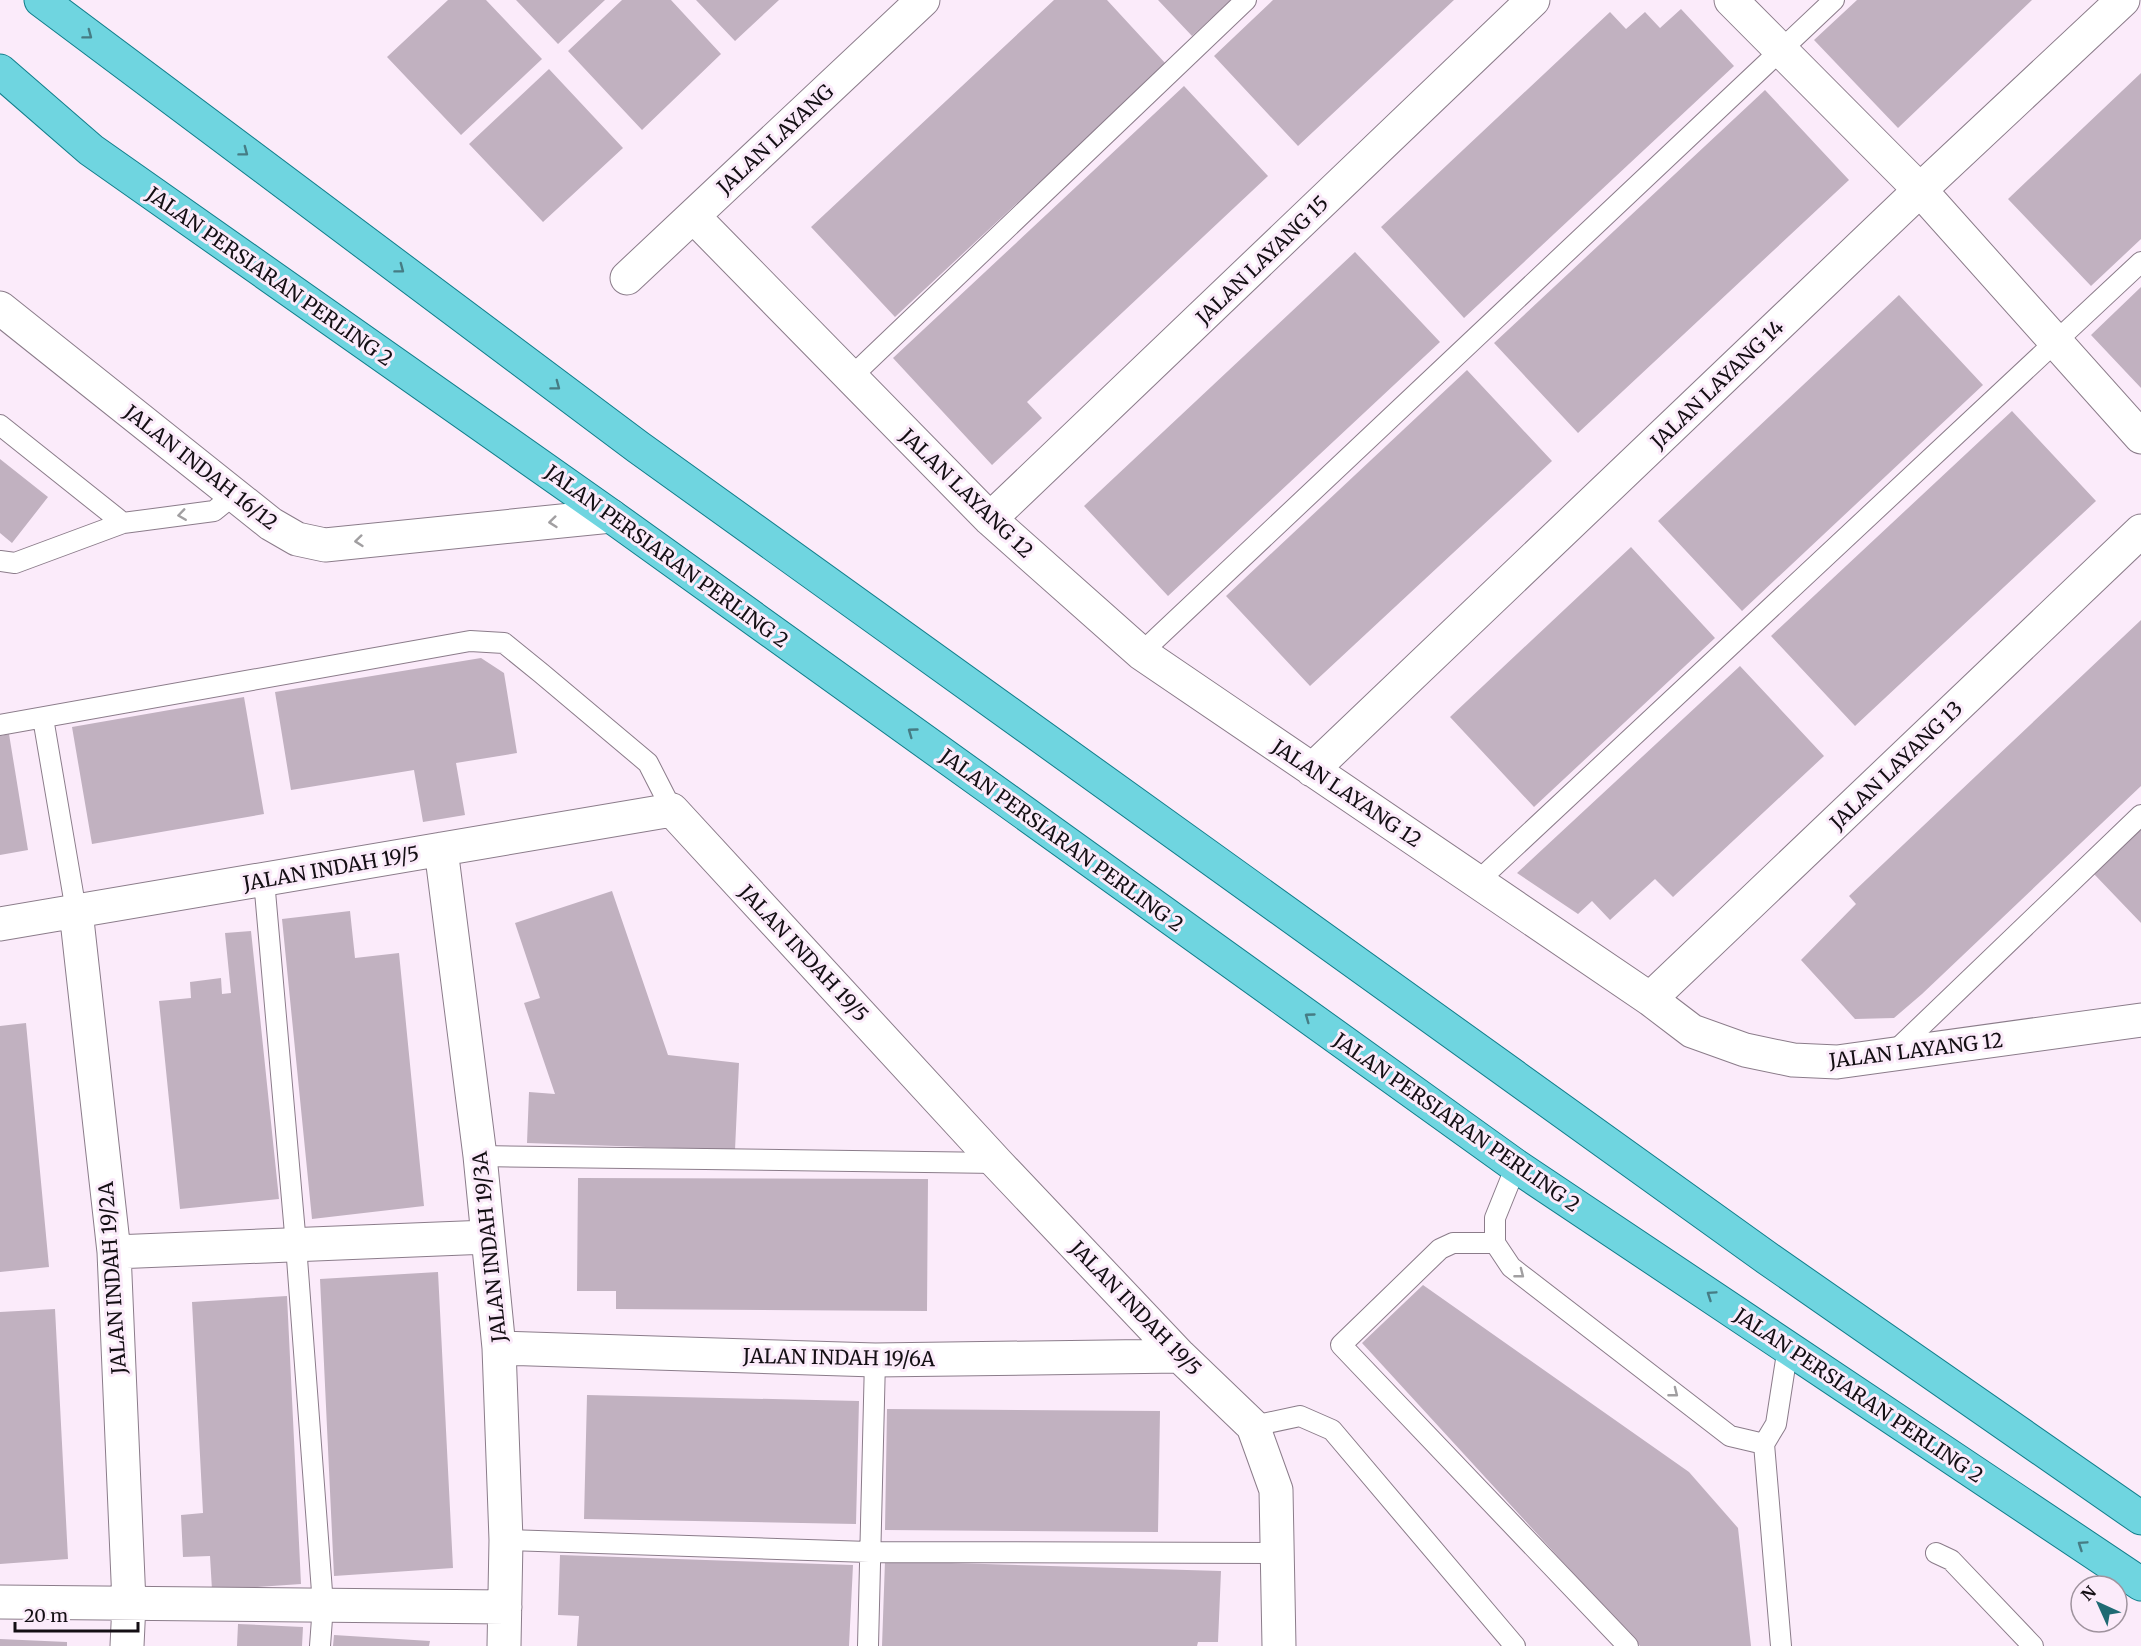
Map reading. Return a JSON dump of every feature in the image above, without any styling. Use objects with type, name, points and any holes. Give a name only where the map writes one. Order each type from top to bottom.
[{"type":"main road","points":[[41,0],[638,447],[1767,1258],[2141,1518]]},
{"type":"main road","name":"JALAN PERSIARAN PERLING 2","points":[[0,71],[91,150],[611,516],[1516,1166],[2138,1582]]},
{"type":"main road","points":[[2018,1433],[2141,1497]]},
{"type":"street","name":"JALAN LAYANG","points":[[627,278],[923,0]]},
{"type":"street","name":"JALAN LAYANG 15","points":[[990,519],[1533,0]]},
{"type":"street","points":[[1731,0],[1920,190],[2141,437]]},
{"type":"street","name":"JALAN LAYANG 14","points":[[1312,770],[1920,190],[2123,0]]},
{"type":"street","name":"JALAN LAYANG 12","points":[[693,216],[990,519],[1141,653],[1650,999],[1692,1031],[1745,1050],[1793,1060],[1837,1062],[2141,1020]]},
{"type":"street","name":"JALAN INDAH 16/12","points":[[0,308],[271,524],[297,539],[325,545],[611,516]]},
{"type":"street","name":"JALAN LAYANG 13","points":[[1650,999],[2141,531]]},
{"type":"street","name":"JALAN INDAH 19/5","points":[[0,924],[672,810],[997,1162],[1180,1356],[1252,1426],[1276,1490],[1275,1553],[1279,1646]]},
{"type":"street","name":"JALAN INDAH 19/3A","points":[[441,849],[480,1156],[499,1348],[506,1540],[504,1646]]},
{"type":"street","name":"JALAN INDAH 19/2A","points":[[76,911],[114,1252],[129,1603],[127,1646]]},
{"type":"street","points":[[114,1252],[488,1237]]},
{"type":"street","name":"JALAN INDAH 19/6A","points":[[499,1348],[875,1360],[1180,1356]]},
{"type":"street","points":[[0,1602],[505,1607]]},
{"type":"lane","points":[[850,378],[1246,0]]},
{"type":"lane","points":[[1141,653],[1834,0]]},
{"type":"lane","points":[[1478,882],[2141,262]]},
{"type":"lane","points":[[0,425],[123,523]]},
{"type":"lane","points":[[0,561],[15,563],[123,523],[214,511],[235,494]]},
{"type":"lane","points":[[0,724],[470,641],[504,643],[648,763],[672,810]]},
{"type":"lane","points":[[43,718],[76,911]]},
{"type":"lane","points":[[1890,1055],[2141,815]]},
{"type":"lane","points":[[264,880],[296,1245],[323,1605],[320,1646]]},
{"type":"lane","points":[[480,1156],[997,1162]]},
{"type":"lane","points":[[1516,1166],[1495,1218],[1495,1243],[1511,1267],[1730,1436],[1764,1444]]},
{"type":"lane","points":[[1495,1243],[1453,1243],[1440,1250],[1341,1345],[1628,1646]]},
{"type":"lane","points":[[1781,1646],[1764,1444],[1776,1424],[1788,1347]]},
{"type":"lane","points":[[868,1646],[875,1360]]},
{"type":"lane","points":[[1252,1426],[1300,1416],[1332,1430],[1515,1646]]},
{"type":"lane","points":[[506,1540],[869,1552],[1275,1553]]},
{"type":"lane","points":[[1936,1554],[1951,1560],[2033,1646]]},
{"type":"building","points":[[448,0],[486,0],[542,59],[461,135],[387,57]]},
{"type":"building","points":[[516,0],[605,0],[558,44]]},
{"type":"building","points":[[622,0],[671,0],[721,54],[642,130],[568,51]]},
{"type":"building","points":[[696,0],[779,0],[735,41]]},
{"type":"building","points":[[1054,0],[1107,0],[1166,64],[895,317],[811,227]]},
{"type":"building","points":[[1158,0],[1231,0],[1192,36]]},
{"type":"building","points":[[1273,0],[1454,0],[1298,146],[1214,56]]},
{"type":"building","points":[[1857,0],[2032,0],[1898,128],[1814,40]]},
{"type":"building","points":[[1681,9],[1734,66],[1464,318],[1381,227],[1610,12],[1626,29],[1645,12],[1660,28]]},
{"type":"building","points":[[549,69],[623,148],[543,222],[469,144]]},
{"type":"building","points":[[2141,73],[2141,239],[2091,286],[2008,199]]},
{"type":"building","points":[[1184,86],[1268,176],[1027,402],[1042,418],[992,465],[893,358]]},
{"type":"building","points":[[1765,90],[1849,180],[1578,433],[1494,343]]},
{"type":"building","points":[[1355,252],[1440,342],[1168,596],[1084,506]]},
{"type":"building","points":[[2141,287],[2141,388],[2091,335]]},
{"type":"building","points":[[1899,295],[1983,385],[1742,611],[1658,521]]},
{"type":"building","points":[[1467,370],[1552,461],[1310,686],[1226,596]]},
{"type":"building","points":[[2012,411],[2096,501],[1855,726],[1771,636]]},
{"type":"building","points":[[0,459],[48,497],[12,543],[0,533]]},
{"type":"building","points":[[1631,547],[1715,638],[1534,807],[1450,717]]},
{"type":"building","points":[[2141,620],[2141,786],[1894,1018],[1855,1019],[1801,960],[1856,904],[1849,896]]},
{"type":"building","points":[[481,658],[504,673],[517,753],[456,763],[465,815],[423,822],[414,770],[291,790],[275,692]]},
{"type":"building","points":[[1740,666],[1824,756],[1673,897],[1655,879],[1610,920],[1592,901],[1578,914],[1517,873]]},
{"type":"building","points":[[244,697],[264,814],[92,844],[72,727]]},
{"type":"building","points":[[9,734],[28,850],[0,855],[0,736]]},
{"type":"building","points":[[2141,829],[2141,923],[2094,874]]},
{"type":"building","points":[[612,891],[668,1055],[739,1063],[735,1150],[527,1143],[529,1092],[555,1094],[524,1003],[540,998],[515,923]]},
{"type":"building","points":[[350,911],[355,958],[399,953],[424,1206],[312,1219],[282,919]]},
{"type":"building","points":[[251,931],[279,1199],[180,1209],[159,1001],[191,998],[190,982],[221,978],[222,994],[231,993],[225,933]]},
{"type":"building","points":[[26,1023],[49,1267],[0,1272],[0,1026]]},
{"type":"building","points":[[578,1178],[928,1179],[927,1311],[616,1309],[616,1291],[577,1291]]},
{"type":"building","points":[[438,1272],[453,1568],[334,1576],[320,1279]]},
{"type":"building","points":[[1423,1285],[1689,1472],[1738,1528],[1751,1646],[1640,1646],[1362,1343]]},
{"type":"building","points":[[287,1296],[301,1584],[212,1590],[210,1556],[183,1557],[181,1515],[203,1513],[192,1302]]},
{"type":"building","points":[[55,1309],[68,1559],[0,1564],[0,1312]]},
{"type":"building","points":[[587,1395],[859,1401],[856,1524],[584,1519]]},
{"type":"building","points":[[887,1409],[1160,1411],[1158,1532],[885,1530]]},
{"type":"building","points":[[560,1555],[853,1565],[849,1646],[577,1646],[579,1616],[558,1615]]},
{"type":"building","points":[[885,1561],[1221,1571],[1218,1642],[1198,1642],[1197,1646],[882,1646]]},
{"type":"building","points":[[238,1624],[303,1627],[302,1646],[237,1646]]},
{"type":"building","points":[[334,1635],[430,1641],[429,1646],[333,1646]]},
{"type":"building","points":[[0,1639],[67,1642],[67,1646],[0,1646]]}]
